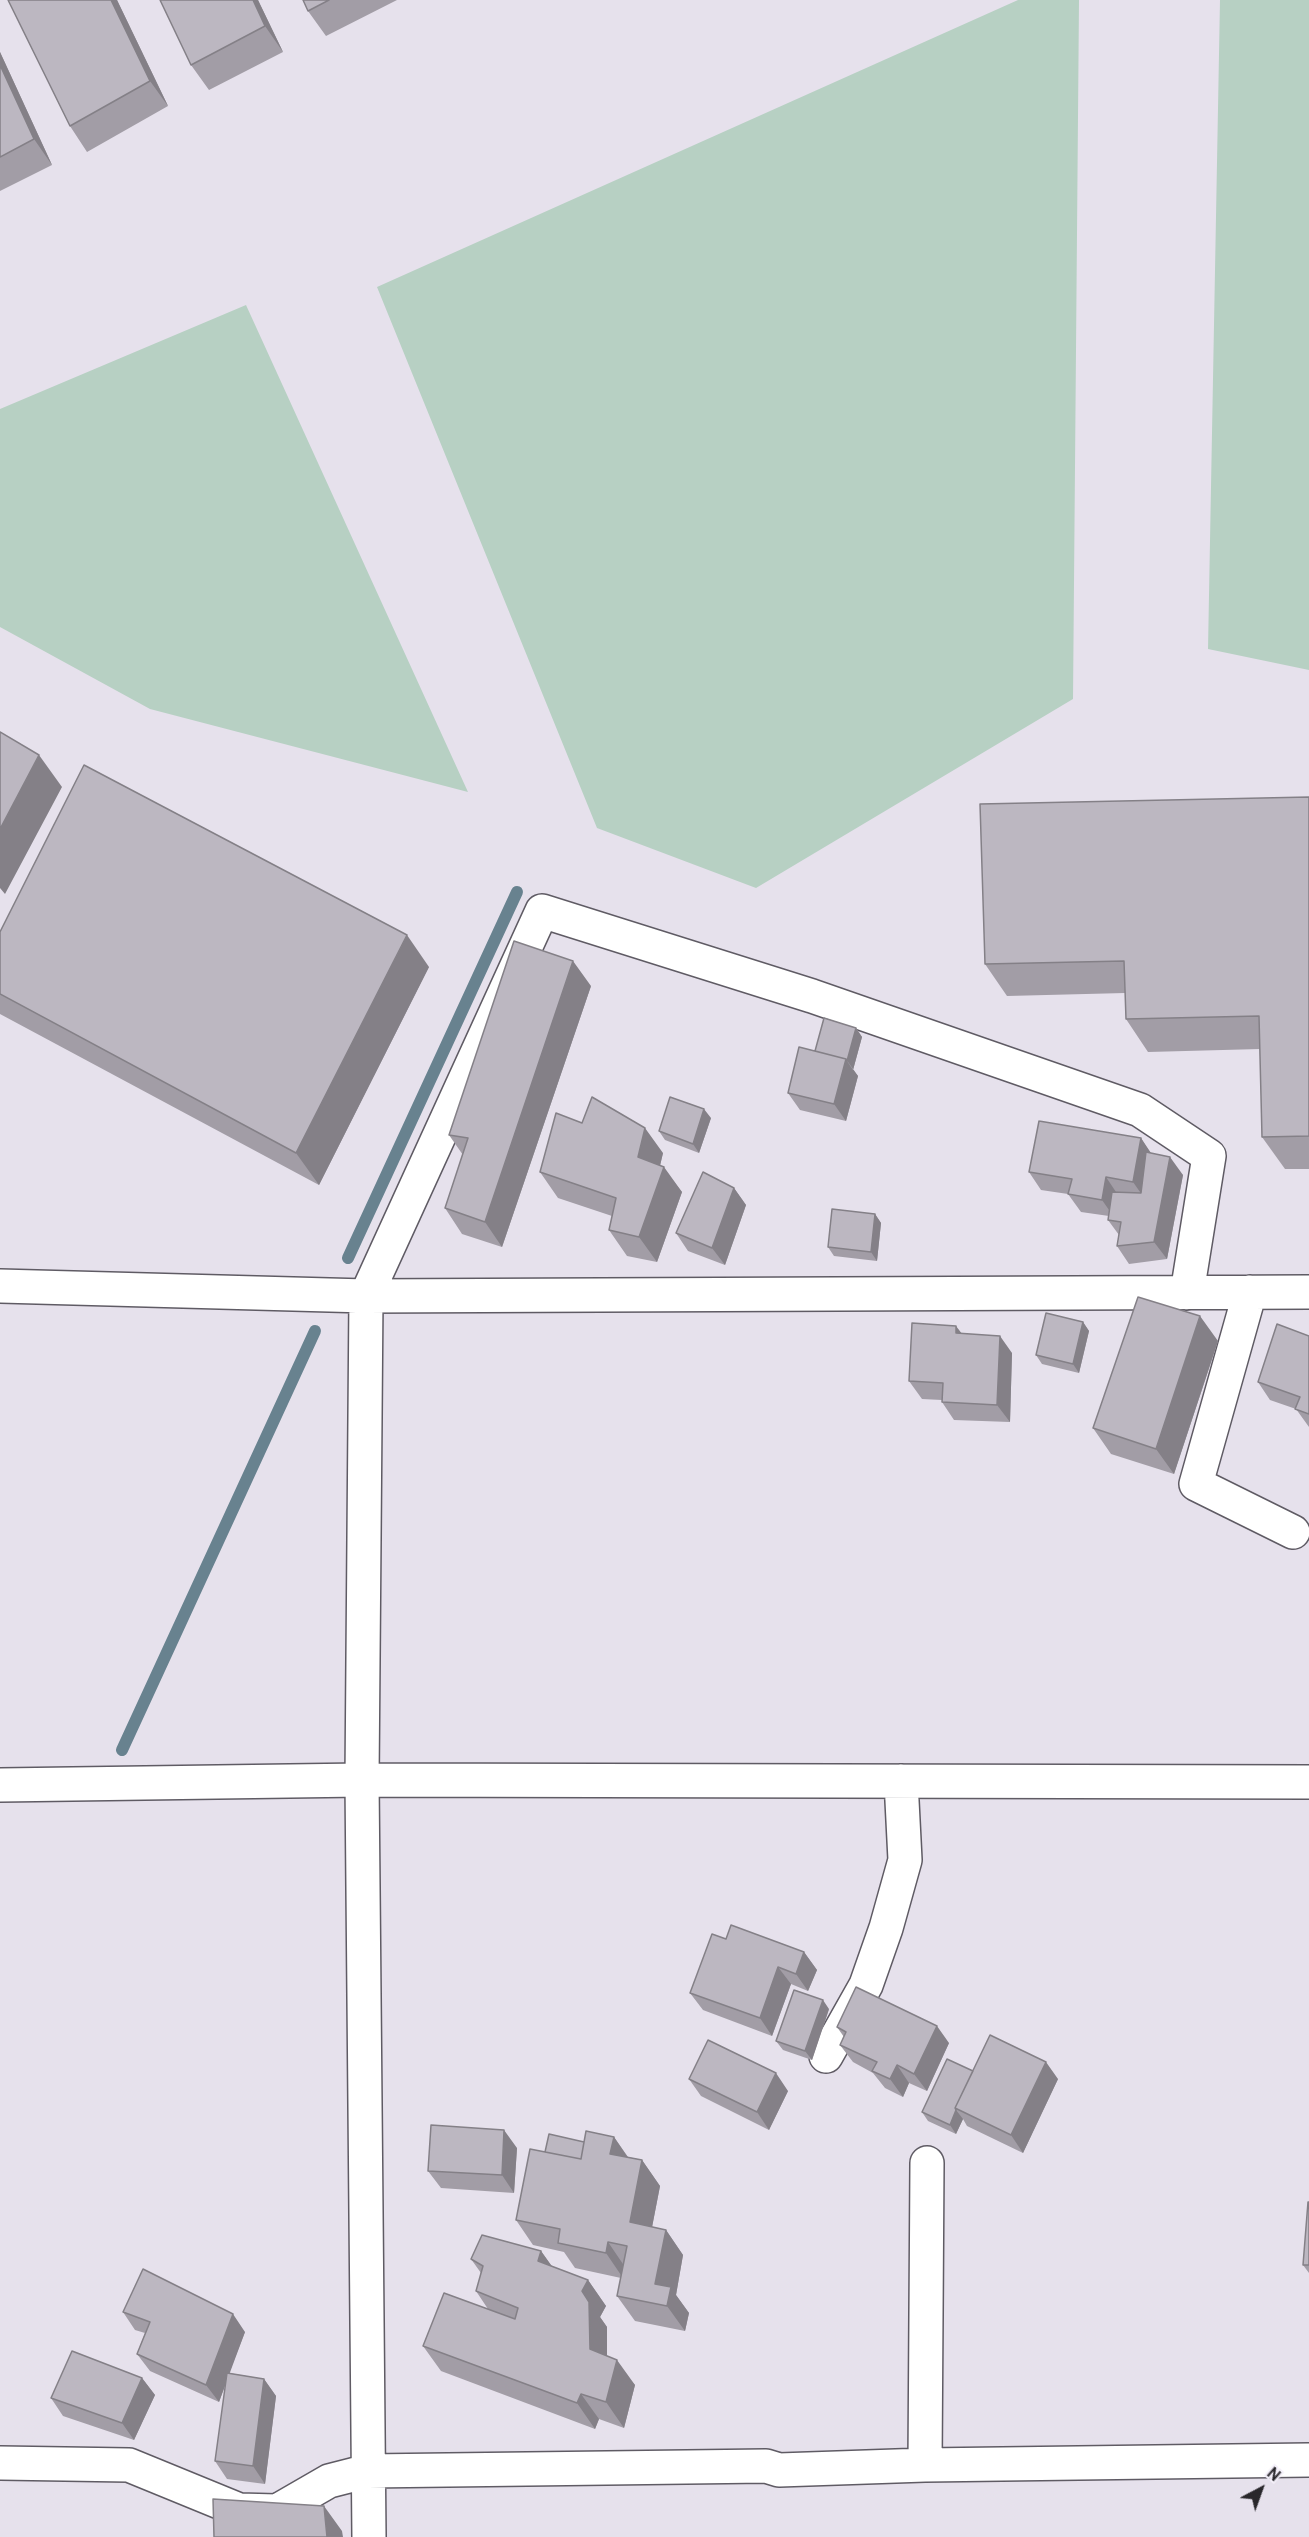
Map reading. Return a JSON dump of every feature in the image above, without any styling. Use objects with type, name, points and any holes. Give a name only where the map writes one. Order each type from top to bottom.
[{"type":"street","points":[[369,2537],[362,1780],[366,1296],[542,911],[812,996],[1140,1110],[1209,1156],[1187,1293]]},
{"type":"street","points":[[0,1286],[366,1296],[1309,1292]]},
{"type":"street","points":[[1250,1292],[1196,1484],[1293,1532]]},
{"type":"street","points":[[0,1785],[362,1780],[1309,1782]]},
{"type":"street","points":[[826,2056],[866,1985],[886,1928],[905,1860],[902,1781]]},
{"type":"street","points":[[926,2465],[927,2163]]},
{"type":"street","points":[[0,2463],[129,2465],[238,2510],[278,2511],[329,2481],[368,2471],[766,2466],[779,2470],[926,2465],[1309,2460]]},
{"type":"green space","points":[[1018,0],[1079,0],[1073,699],[756,888],[597,828],[377,287]]},
{"type":"green space","points":[[1220,0],[1309,0],[1309,670],[1208,649]]},
{"type":"green space","points":[[246,305],[468,792],[150,709],[0,627],[0,409]]},
{"type":"building","points":[[8,0],[111,0],[150,81],[70,126]]},
{"type":"building","points":[[160,0],[253,0],[265,26],[191,65]]},
{"type":"building","points":[[303,0],[329,0],[308,11]]},
{"type":"building","points":[[0,65],[34,139],[0,157]]},
{"type":"building","points":[[0,732],[39,755],[0,829]]},
{"type":"building","points":[[84,765],[407,935],[296,1153],[0,994],[0,932]]},
{"type":"building","points":[[1309,797],[1309,1136],[1262,1137],[1259,1016],[1126,1019],[1124,961],[985,964],[980,804]]},
{"type":"building","points":[[514,941],[573,961],[485,1222],[445,1208],[468,1138],[449,1135]]},
{"type":"building","points":[[824,1018],[856,1028],[847,1061],[815,1051]]},
{"type":"building","points":[[799,1047],[846,1059],[834,1104],[788,1093]]},
{"type":"building","points":[[592,1097],[645,1128],[638,1157],[664,1167],[639,1237],[609,1230],[616,1198],[540,1172],[556,1113],[582,1123]]},
{"type":"building","points":[[670,1097],[704,1109],[693,1144],[659,1131]]},
{"type":"building","points":[[1039,1121],[1141,1138],[1133,1182],[1106,1177],[1102,1200],[1068,1194],[1072,1179],[1029,1172]]},
{"type":"building","points":[[1146,1152],[1170,1157],[1154,1242],[1117,1246],[1121,1222],[1108,1220],[1112,1192],[1141,1193]]},
{"type":"building","points":[[703,1172],[734,1188],[712,1248],[676,1233]]},
{"type":"building","points":[[832,1209],[875,1214],[871,1252],[828,1247]]},
{"type":"building","points":[[1138,1297],[1200,1316],[1156,1449],[1093,1428]]},
{"type":"building","points":[[1046,1313],[1083,1322],[1073,1364],[1036,1355]]},
{"type":"building","points":[[912,1323],[956,1326],[956,1333],[1000,1336],[997,1405],[942,1402],[943,1383],[909,1381]]},
{"type":"building","points":[[1277,1324],[1309,1336],[1309,1414],[1295,1409],[1300,1397],[1258,1382]]},
{"type":"building","points":[[731,1925],[804,1952],[796,1974],[778,1967],[760,2018],[690,1993],[712,1934],[726,1939]]},
{"type":"building","points":[[856,1987],[937,2026],[914,2074],[897,2065],[890,2079],[872,2071],[877,2062],[840,2045],[846,2032],[837,2027]]},
{"type":"building","points":[[794,1990],[823,2000],[805,2051],[776,2041]]},
{"type":"building","points":[[990,2035],[1046,2062],[1011,2135],[955,2108]]},
{"type":"building","points":[[708,2040],[776,2073],[757,2112],[689,2079]]},
{"type":"building","points":[[947,2059],[973,2071],[955,2108],[950,2125],[922,2112]]},
{"type":"building","points":[[431,2125],[504,2130],[502,2175],[428,2171]]},
{"type":"building","points":[[586,2131],[614,2137],[610,2154],[642,2160],[630,2222],[666,2230],[655,2284],[671,2287],[667,2306],[617,2296],[627,2246],[608,2242],[606,2253],[558,2243],[560,2229],[516,2220],[530,2149],[581,2159]]},
{"type":"building","points":[[549,2134],[584,2142],[581,2159],[545,2152]]},
{"type":"building","points":[[1308,2202],[1309,2265],[1303,2265]]},
{"type":"building","points":[[482,2235],[541,2251],[538,2261],[588,2280],[582,2291],[589,2302],[590,2349],[617,2360],[606,2402],[581,2394],[577,2403],[423,2346],[444,2293],[515,2319],[518,2308],[476,2291],[483,2266],[471,2259]]},
{"type":"building","points":[[143,2269],[233,2314],[206,2385],[137,2354],[150,2322],[123,2312]]},
{"type":"building","points":[[72,2351],[142,2378],[122,2423],[51,2398]]},
{"type":"building","points":[[227,2373],[264,2379],[253,2466],[215,2461]]},
{"type":"building","points":[[213,2499],[324,2506],[327,2537],[214,2537]]},
{"type":"waterway","points":[[348,1258],[517,892]]},
{"type":"waterway","points":[[122,1750],[315,1331]]}]
